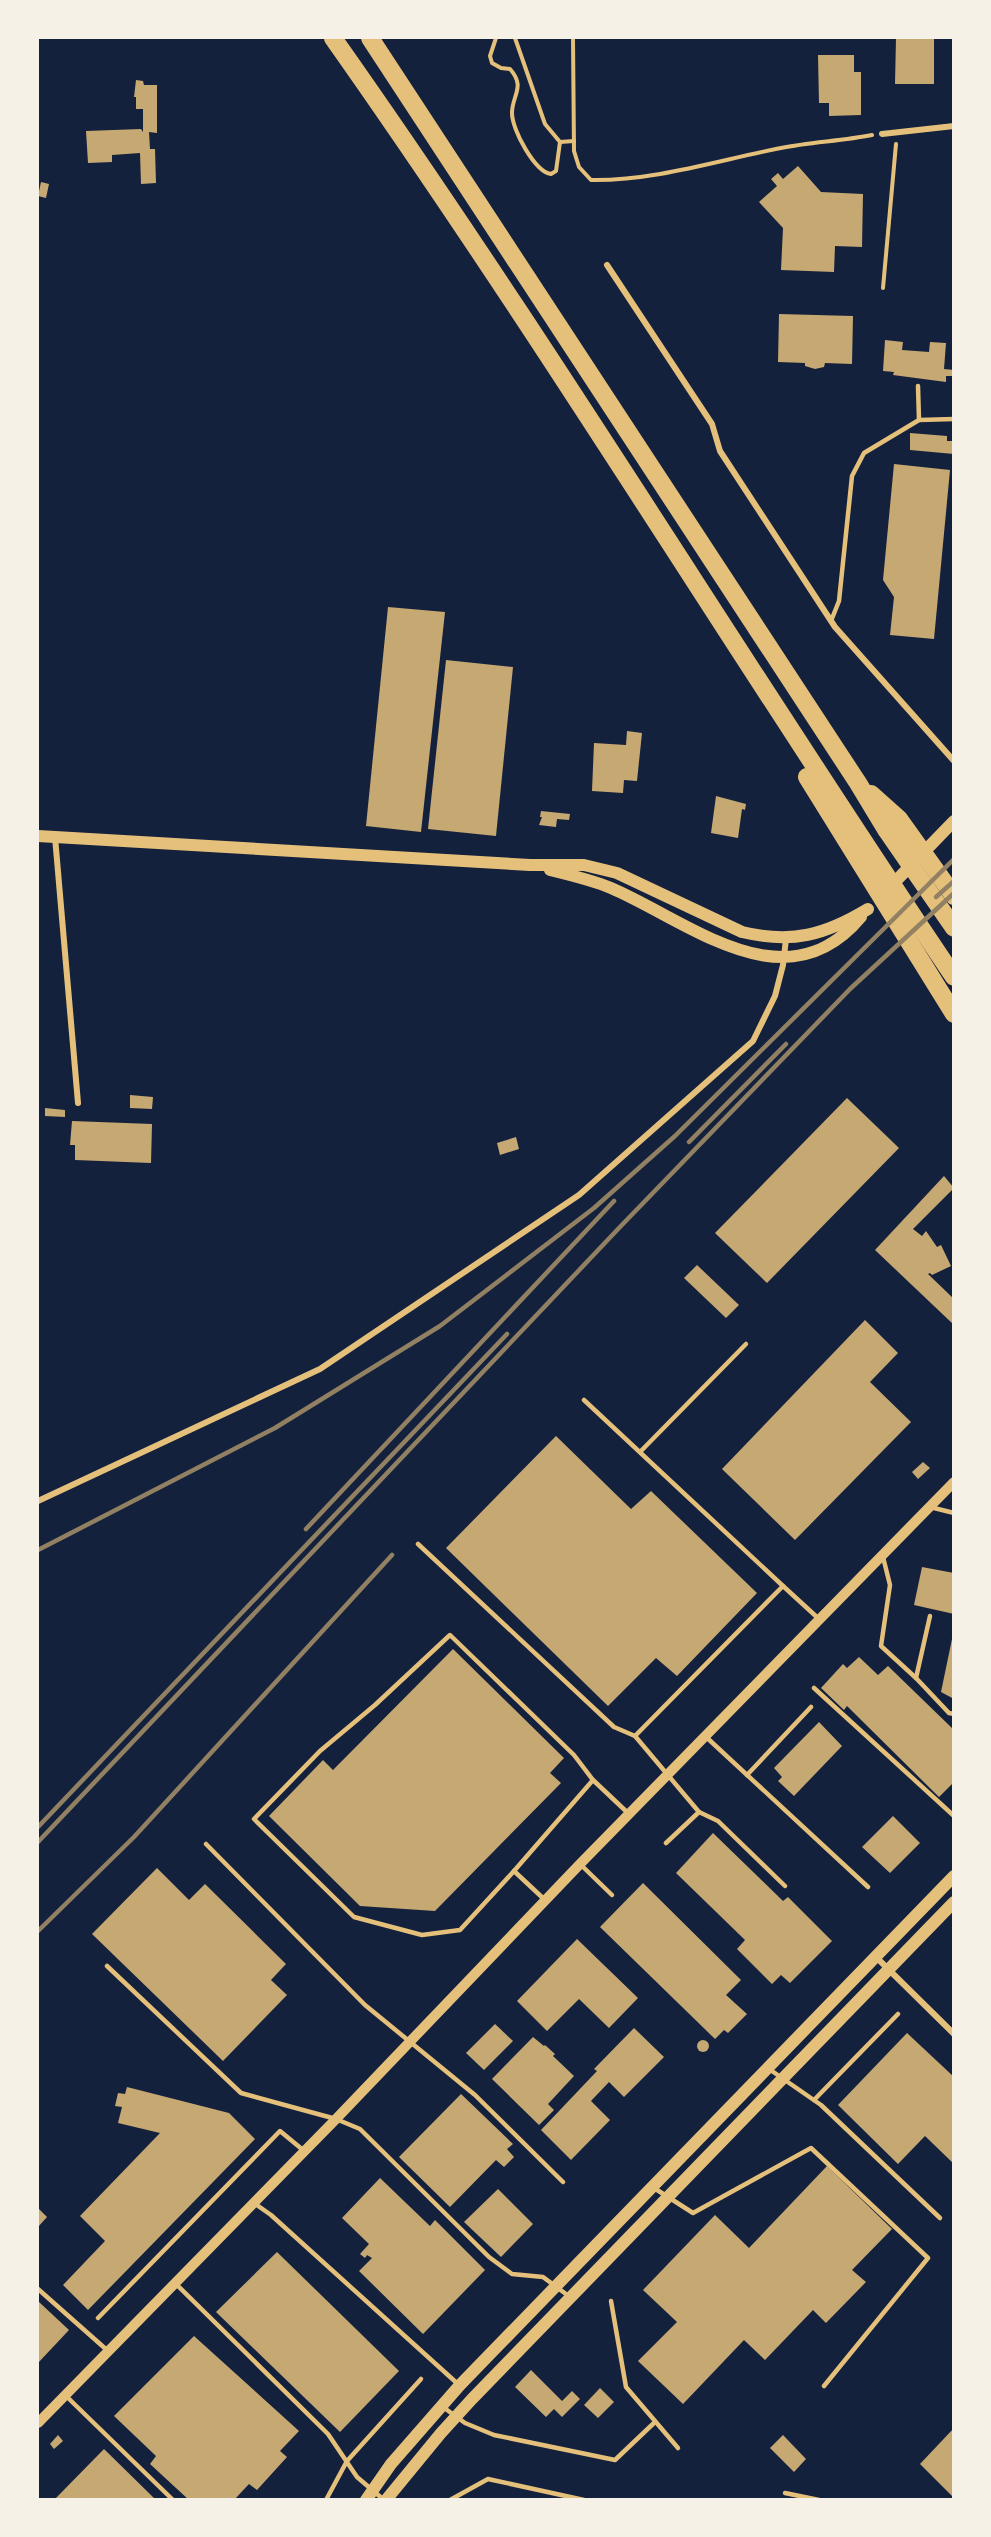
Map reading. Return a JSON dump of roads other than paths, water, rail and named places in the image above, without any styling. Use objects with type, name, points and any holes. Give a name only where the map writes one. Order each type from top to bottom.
[{"type":"highway","points":[[333,38],[547,355],[781,715],[787,744],[864,857],[954,977]]},
{"type":"highway","points":[[370,38],[858,783],[954,896]]},
{"type":"highway","points":[[893,825],[954,928]]},
{"type":"highway","points":[[864,857],[953,1013]]},
{"type":"main road","points":[[530,865],[610,888],[747,954],[784,957],[807,954],[833,942],[853,927],[954,820]]},
{"type":"main road","points":[[38,836],[530,865],[584,865],[617,873],[742,932],[786,939],[815,934],[845,922],[868,909]]},
{"type":"main road","points":[[369,2495],[441,2405],[954,1876]]},
{"type":"main road","points":[[385,2499],[456,2416],[572,2299],[782,2078],[954,1902]]},
{"type":"street","points":[[882,134],[954,126]]},
{"type":"street","points":[[607,265],[712,424],[720,451],[831,621],[954,761]]},
{"type":"street","points":[[55,837],[78,1103]]},
{"type":"street","points":[[38,1502],[320,1369],[579,1195],[753,1041],[775,996],[786,939]]},
{"type":"street","points":[[38,2423],[954,1482]]},
{"type":"street","points":[[876,1957],[954,2034]]},
{"type":"lane","points":[[918,386],[919,420]]},
{"type":"lane","points":[[831,621],[839,601],[852,476],[864,453],[919,420],[954,419]]},
{"type":"lane","points":[[640,1452],[746,1344]]},
{"type":"lane","points":[[584,1400],[819,1619]]},
{"type":"lane","points":[[930,1506],[954,1514]]},
{"type":"lane","points":[[418,1544],[614,1727],[635,1736],[666,1776],[699,1812],[718,1821],[785,1886]]},
{"type":"lane","points":[[883,1554],[890,1585],[881,1646],[949,1713],[954,1714]]},
{"type":"lane","points":[[635,1736],[783,1586]]},
{"type":"lane","points":[[916,1678],[930,1616]]},
{"type":"lane","points":[[593,1780],[460,1930],[422,1935],[354,1917],[254,1819],[320,1751],[375,1705],[450,1635],[574,1755],[593,1780],[629,1814]]},
{"type":"lane","points":[[814,1688],[954,1816]]},
{"type":"lane","points":[[747,1775],[811,1707]]},
{"type":"lane","points":[[705,1736],[868,1887]]},
{"type":"lane","points":[[666,1843],[699,1812]]},
{"type":"lane","points":[[206,1844],[365,2005],[475,2095],[563,2182]]},
{"type":"lane","points":[[580,1864],[612,1895]]},
{"type":"lane","points":[[514,1871],[546,1900]]},
{"type":"lane","points":[[107,1966],[241,2093],[336,2119],[360,2129],[489,2257],[512,2274],[543,2277],[572,2299]]},
{"type":"lane","points":[[814,2100],[898,2014]]},
{"type":"lane","points":[[769,2068],[814,2100],[940,2218]]},
{"type":"lane","points":[[98,2318],[280,2130],[303,2151]]},
{"type":"lane","points":[[652,2187],[693,2213],[811,2148],[928,2258],[824,2386]]},
{"type":"lane","points":[[252,2202],[271,2215],[460,2385]]},
{"type":"lane","points":[[174,2282],[328,2433],[369,2495],[385,2499]]},
{"type":"lane","points":[[38,2289],[108,2351]]},
{"type":"lane","points":[[611,2301],[626,2387],[678,2448]]},
{"type":"lane","points":[[326,2499],[347,2461],[421,2379]]},
{"type":"lane","points":[[65,2394],[173,2499]]},
{"type":"lane","points":[[441,2405],[470,2426],[494,2435],[615,2460],[655,2422]]},
{"type":"lane","points":[[450,2499],[488,2479],[584,2499]]},
{"type":"lane","points":[[785,2493],[819,2499]]},
{"type":"railway","points":[[38,1550],[275,1428],[440,1326],[594,1208],[675,1136],[954,859]]},
{"type":"railway","points":[[936,897],[954,881]]},
{"type":"railway","points":[[38,1842],[619,1228],[850,989],[954,893]]},
{"type":"railway","points":[[689,1142],[786,1044]]},
{"type":"railway","points":[[306,1529],[614,1201]]},
{"type":"railway","points":[[38,1827],[507,1334]]},
{"type":"railway","points":[[38,1931],[134,1837],[392,1555]]}]
